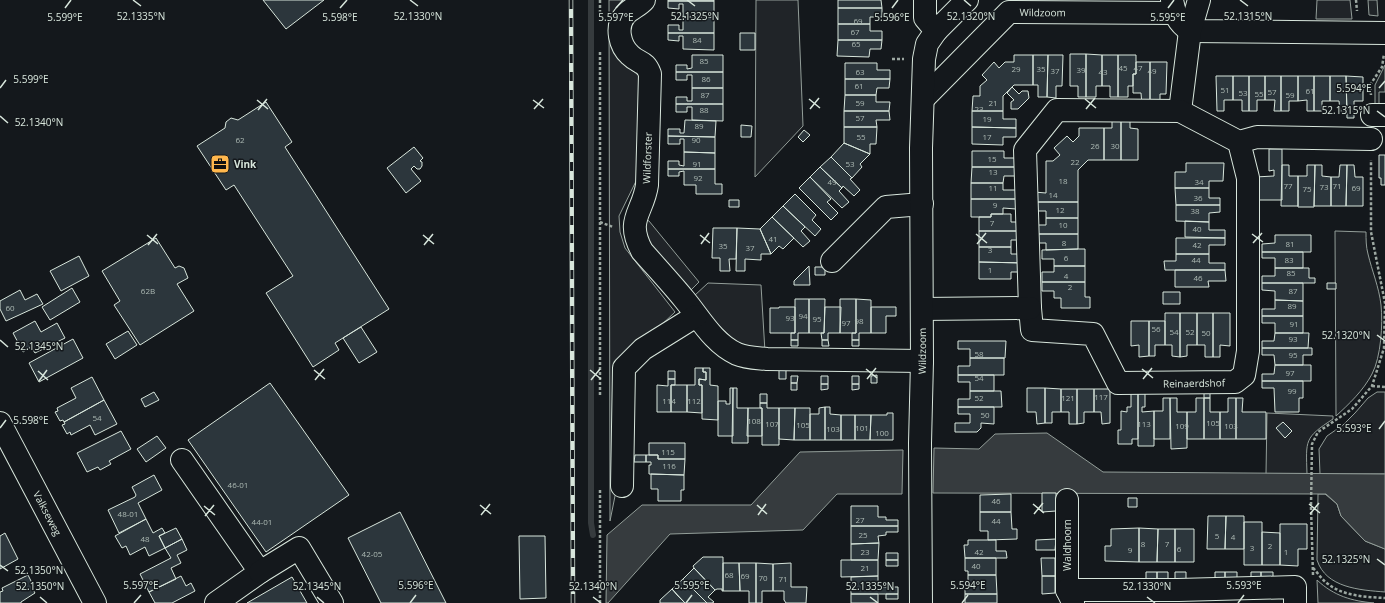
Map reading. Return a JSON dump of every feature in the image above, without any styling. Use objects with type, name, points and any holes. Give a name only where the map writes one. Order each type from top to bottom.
[{"type":"street","name":"Wildforster","points":[[644,0],[625,15],[620,22],[619,33],[622,44],[630,55],[647,66],[650,74],[647,185],[646,194],[634,224],[635,233],[642,251],[696,316],[722,344],[737,354],[767,359],[922,361]]},
{"type":"street","points":[[925,0],[925,18],[936,31]]},
{"type":"street","name":"Wildzoom","points":[[921,603],[921,148],[924,59],[927,44],[936,31],[967,0]]},
{"type":"street","points":[[1180,111],[1190,31],[1199,0]]},
{"type":"street","name":"Wildzoom","points":[[923,99],[1009,12],[1173,6],[1180,24],[1190,31]]},
{"type":"street","points":[[1190,31],[1385,33]]},
{"type":"street","name":"Reinaerdshof","points":[[1057,110],[1180,111],[1239,142],[1248,178],[1248,351],[1244,375],[1235,382],[1118,383],[1093,334],[1032,330],[1030,308],[1026,150],[1057,110]]},
{"type":"street","points":[[1239,142],[1257,137],[1371,139]]},
{"type":"street","points":[[832,261],[886,207],[922,204]]},
{"type":"street","points":[[922,309],[1030,308]]},
{"type":"street","points":[[622,486],[624,368],[643,349],[696,316]]},
{"type":"street","name":"Valkseweg","points":[[0,423],[95,603]]},
{"type":"street","points":[[182,460],[260,572]]},
{"type":"street","name":"Waldhoorn","points":[[1067,500],[1071,596],[1178,597],[1295,587],[1295,603]]},
{"type":"street","points":[[216,603],[260,572],[299,548],[332,603]]},
{"type":"path","points":[[600,0],[600,16]]},
{"type":"path","points":[[600,48],[600,397]]},
{"type":"path","points":[[1378,115],[1370,85],[1382,67],[1385,51]]},
{"type":"path","points":[[1312,580],[1312,444],[1318,432],[1352,409],[1372,386],[1384,348],[1384,303],[1370,232],[1371,139]]},
{"type":"path","points":[[1372,386],[1385,387]]},
{"type":"path","points":[[600,484],[600,603]]},
{"type":"path","points":[[1313,568],[1328,584],[1346,593],[1385,598]]},
{"type":"shaded area","points":[[609,0],[633,0],[630,3],[630,69],[641,77],[639,175],[619,216],[620,232],[625,248],[675,312],[619,365],[617,486],[610,521]]},
{"type":"shaded area","points":[[756,0],[798,0],[803,126],[755,177]]},
{"type":"shaded area","points":[[1317,0],[1350,0],[1352,19],[1316,19]]},
{"type":"shaded area","points":[[1368,0],[1377,0],[1378,16],[1369,15]]},
{"type":"shaded area","points":[[1385,65],[1385,92],[1379,92],[1379,105],[1375,106],[1375,85]]},
{"type":"shaded area","points":[[645,219],[649,221],[699,282],[690,291],[647,243],[643,220]]},
{"type":"shaded area","points":[[1335,231],[1366,232],[1367,251],[1380,298],[1382,321],[1381,340],[1372,374],[1360,392],[1336,416]]},
{"type":"shaded area","points":[[708,283],[761,285],[765,352],[746,347],[732,338],[694,296]]},
{"type":"shaded area","points":[[1377,392],[1385,392],[1385,474],[1320,474],[1319,449],[1327,436],[1343,425],[1368,398]]},
{"type":"shaded area","points":[[1267,413],[1333,416],[1333,419],[1317,431],[1309,441],[1307,447],[1307,474],[1266,474]]},
{"type":"shaded area","points":[[1047,433],[1103,472],[1385,474],[1385,549],[1365,541],[1341,516],[1337,504],[1326,494],[933,493],[934,448],[979,449],[995,434]]},
{"type":"shaded area","points":[[903,450],[902,494],[837,494],[803,530],[670,534],[608,603],[606,603],[607,535],[642,505],[751,505],[800,452]]},
{"type":"shaded area","points":[[1318,494],[1325,494],[1337,504],[1341,516],[1365,541],[1385,549],[1385,592],[1345,586],[1328,577],[1321,569],[1317,560]]},
{"type":"shaded area","points":[[1317,580],[1323,586],[1344,597],[1374,603],[1318,603]]},
{"type":"building","points":[[263,0],[324,0],[286,29]]},
{"type":"building","points":[[714,0],[714,1],[668,1]]},
{"type":"building","points":[[838,0],[881,0],[882,8],[838,8]]},
{"type":"building","points":[[668,1],[714,1],[714,17],[683,17],[683,4],[679,4],[679,9],[668,8]]},
{"type":"building","points":[[838,8],[882,8],[882,17],[870,17],[870,24],[838,24]]},
{"type":"building","points":[[683,17],[714,17],[714,33],[668,33],[668,25],[679,25],[679,30],[683,30]]},
{"type":"building","points":[[838,24],[870,24],[870,31],[882,31],[882,40],[838,40]]},
{"type":"building","points":[[668,33],[714,33],[714,50],[683,49],[683,36],[679,36],[679,41],[668,40]]},
{"type":"building","points":[[740,33],[755,33],[755,50],[740,50]]},
{"type":"building","points":[[838,40],[882,40],[881,49],[870,49],[869,57],[837,56]]},
{"type":"building","points":[[1070,54],[1086,54],[1086,97],[1078,97],[1078,86],[1070,86]]},
{"type":"building","points":[[1086,54],[1102,55],[1102,86],[1096,86],[1096,97],[1086,97]]},
{"type":"building","points":[[692,55],[723,55],[723,72],[676,72],[676,65],[687,65],[687,69],[692,68]]},
{"type":"building","points":[[1014,55],[1033,55],[1033,85],[1014,85],[1003,96],[1003,111],[972,111],[973,96],[980,96],[980,86],[987,80],[982,75],[994,62],[999,68],[1005,62],[1014,62]]},
{"type":"building","points":[[1033,55],[1048,55],[1047,97],[1038,97],[1038,85],[1033,85]]},
{"type":"building","points":[[1048,55],[1063,55],[1062,86],[1056,86],[1056,98],[1047,97]]},
{"type":"building","points":[[1102,55],[1118,55],[1118,97],[1110,97],[1110,86],[1102,86]]},
{"type":"building","points":[[1118,55],[1136,55],[1136,74],[1133,74],[1133,86],[1128,86],[1128,97],[1118,97]]},
{"type":"building","points":[[1136,62],[1150,62],[1150,106],[1142,106],[1141,93],[1133,93],[1133,74],[1136,74]]},
{"type":"building","points":[[1150,62],[1167,62],[1166,94],[1160,94],[1160,105],[1150,106]]},
{"type":"building","points":[[845,63],[877,63],[877,70],[890,70],[890,79],[845,79]]},
{"type":"building","points":[[676,72],[723,72],[723,88],[692,88],[692,75],[687,75],[687,80],[676,80]]},
{"type":"building","points":[[1216,76],[1233,76],[1233,100],[1224,100],[1224,111],[1217,111]]},
{"type":"building","points":[[1233,76],[1249,76],[1249,111],[1242,111],[1242,100],[1233,100]]},
{"type":"building","points":[[1249,76],[1265,76],[1265,100],[1257,100],[1257,111],[1249,111]]},
{"type":"building","points":[[1265,76],[1281,76],[1281,111],[1274,111],[1275,100],[1265,100]]},
{"type":"building","points":[[1281,76],[1298,76],[1298,101],[1289,101],[1289,111],[1281,111]]},
{"type":"building","points":[[1298,76],[1314,76],[1314,111],[1307,111],[1307,100],[1298,101]]},
{"type":"building","points":[[1314,76],[1330,76],[1330,101],[1322,101],[1322,111],[1314,111]]},
{"type":"building","points":[[1330,76],[1346,76],[1347,111],[1340,111],[1339,101],[1330,101]]},
{"type":"building","points":[[1346,76],[1363,77],[1363,101],[1354,101],[1354,118],[1347,118]]},
{"type":"building","points":[[845,79],[890,79],[889,88],[877,88],[876,95],[845,95]]},
{"type":"building","points":[[1012,87],[1019,94],[1022,91],[1028,91],[1029,98],[1018,109],[1011,109],[1011,102],[1014,100],[1007,93]]},
{"type":"building","points":[[692,88],[723,88],[723,104],[676,104],[676,97],[687,97],[687,101],[692,101]]},
{"type":"building","points":[[845,95],[876,95],[876,102],[890,102],[889,111],[844,111]]},
{"type":"building","points":[[266,102],[292,142],[285,147],[389,309],[335,343],[339,350],[313,367],[266,293],[293,276],[234,185],[226,190],[197,146],[225,128],[226,122],[231,118],[238,120]]},
{"type":"building","points":[[676,104],[723,104],[723,121],[692,120],[692,107],[687,107],[687,112],[676,112]]},
{"type":"building","points":[[844,111],[889,111],[890,120],[876,120],[877,127],[844,127]]},
{"type":"building","points":[[972,111],[1003,111],[1003,119],[1016,119],[1016,128],[972,127]]},
{"type":"building","points":[[1112,115],[1121,115],[1121,160],[1104,160],[1104,128],[1112,128]]},
{"type":"building","points":[[1121,115],[1130,115],[1130,128],[1138,129],[1138,160],[1121,160]]},
{"type":"building","points":[[685,120],[716,121],[715,137],[668,136],[668,129],[680,129],[680,133],[684,133]]},
{"type":"building","points":[[741,125],[752,126],[751,137],[741,137]]},
{"type":"building","points":[[844,127],[877,127],[876,144],[870,144],[870,154],[844,143]]},
{"type":"building","points":[[972,127],[1016,128],[1016,137],[1003,137],[1003,145],[972,144]]},
{"type":"building","points":[[1079,128],[1104,128],[1104,160],[1088,160],[1078,170],[1078,202],[1034,202],[1034,192],[1046,193],[1046,161],[1053,161],[1060,155],[1054,148],[1067,136],[1073,142],[1079,136]]},
{"type":"building","points":[[804,130],[810,135],[803,142],[798,137]]},
{"type":"building","points":[[668,136],[715,137],[715,153],[684,152],[684,139],[680,139],[680,144],[668,144]]},
{"type":"building","points":[[844,143],[870,154],[860,164],[862,167],[852,178],[831,157]]},
{"type":"building","points":[[414,147],[423,158],[420,161],[422,162],[422,166],[420,169],[417,169],[414,166],[411,169],[421,181],[406,193],[387,168]]},
{"type":"building","points":[[1269,149],[1282,149],[1282,200],[1255,200],[1255,177],[1274,176],[1274,170],[1269,171]]},
{"type":"building","points":[[972,151],[1004,151],[1004,158],[1016,158],[1016,167],[972,167]]},
{"type":"building","points":[[684,152],[715,153],[715,169],[668,169],[668,161],[679,161],[679,165],[684,166]]},
{"type":"building","points":[[1379,155],[1385,155],[1385,185],[1381,185],[1381,178],[1379,178]]},
{"type":"building","points":[[831,157],[852,178],[850,179],[860,190],[854,196],[843,186],[842,188],[820,167]]},
{"type":"building","points":[[1186,163],[1224,163],[1223,181],[1209,181],[1209,188],[1175,188],[1175,172],[1186,172]]},
{"type":"building","points":[[1282,165],[1289,165],[1289,176],[1298,176],[1298,206],[1281,206]]},
{"type":"building","points":[[1307,165],[1315,165],[1314,207],[1298,207],[1298,176],[1307,176]]},
{"type":"building","points":[[1315,165],[1322,165],[1322,176],[1331,177],[1331,206],[1314,206]]},
{"type":"building","points":[[1340,165],[1347,165],[1346,206],[1331,206],[1331,177],[1339,177]]},
{"type":"building","points":[[1347,165],[1354,165],[1355,177],[1363,177],[1363,206],[1346,206]]},
{"type":"building","points":[[820,167],[842,188],[839,191],[849,202],[842,208],[810,177]]},
{"type":"building","points":[[972,167],[1016,167],[1017,176],[1004,176],[1003,183],[971,183]]},
{"type":"building","points":[[668,169],[715,169],[715,184],[722,184],[722,194],[696,194],[696,185],[684,185],[684,171],[679,172],[679,176],[668,176]]},
{"type":"building","points":[[810,177],[831,199],[827,202],[838,213],[831,220],[799,188]]},
{"type":"building","points":[[971,183],[1003,183],[1003,190],[1016,190],[1016,199],[971,199]]},
{"type":"building","points":[[1175,188],[1209,188],[1209,198],[1220,198],[1220,205],[1176,205]]},
{"type":"building","points":[[795,194],[816,215],[812,220],[821,229],[815,236],[783,206]]},
{"type":"building","points":[[971,199],[1016,199],[1016,209],[1003,208],[1003,214],[991,214],[991,217],[971,217]]},
{"type":"building","points":[[729,200],[739,200],[739,207],[729,207]]},
{"type":"building","points":[[1034,202],[1078,202],[1078,218],[1046,218],[1046,211],[1034,211]]},
{"type":"building","points":[[1176,205],[1220,205],[1220,212],[1209,213],[1209,222],[1176,221]]},
{"type":"building","points":[[783,206],[805,227],[801,231],[810,241],[803,247],[772,217]]},
{"type":"building","points":[[991,214],[1011,214],[1011,222],[1024,222],[1025,231],[979,231],[979,217],[991,217]]},
{"type":"building","points":[[772,217],[794,238],[783,249],[779,246],[771,254],[760,229]]},
{"type":"building","points":[[1046,218],[1078,218],[1078,234],[1034,234],[1034,225],[1046,225]]},
{"type":"building","points":[[1185,221],[1209,222],[1209,230],[1225,230],[1225,238],[1185,237]]},
{"type":"building","points":[[713,228],[737,228],[736,259],[729,259],[730,271],[720,271],[720,258],[712,258]]},
{"type":"building","points":[[737,228],[760,229],[771,254],[761,254],[761,260],[745,259],[745,271],[736,271]]},
{"type":"building","points":[[979,231],[1025,231],[1024,240],[1011,240],[1011,247],[979,247]]},
{"type":"building","points":[[1034,234],[1078,234],[1078,249],[1046,250],[1046,243],[1034,243]]},
{"type":"building","points":[[1275,235],[1311,235],[1311,252],[1262,252],[1262,244],[1275,243]]},
{"type":"building","points":[[156,238],[175,268],[179,266],[184,268],[188,278],[177,284],[194,311],[140,345],[114,305],[120,301],[102,271]]},
{"type":"building","points":[[1176,238],[1225,238],[1225,245],[1209,245],[1209,254],[1176,254]]},
{"type":"building","points":[[979,247],[1011,247],[1011,254],[1025,254],[1024,263],[979,262]]},
{"type":"building","points":[[1085,249],[1085,266],[1054,266],[1054,259],[1042,259],[1042,250]]},
{"type":"building","points":[[1262,252],[1303,252],[1303,268],[1275,268],[1275,258],[1262,258]]},
{"type":"building","points":[[1176,254],[1209,254],[1209,263],[1225,263],[1225,270],[1165,270],[1164,261],[1176,261]]},
{"type":"building","points":[[79,256],[89,276],[61,291],[50,271]]},
{"type":"building","points":[[979,262],[1024,263],[1024,272],[1011,272],[1011,279],[979,279]]},
{"type":"building","points":[[809,266],[810,285],[794,285],[794,281]]},
{"type":"building","points":[[1054,266],[1085,266],[1085,282],[1042,282],[1042,272],[1054,272]]},
{"type":"building","points":[[815,267],[825,267],[825,275],[815,275]]},
{"type":"building","points":[[1275,268],[1309,268],[1309,278],[1315,278],[1315,283],[1262,283],[1262,276],[1275,276]]},
{"type":"building","points":[[1175,270],[1225,270],[1226,281],[1208,281],[1209,287],[1175,287]]},
{"type":"building","points":[[1042,282],[1085,282],[1085,297],[1090,297],[1090,308],[1061,308],[1061,298],[1054,298],[1054,291],[1042,291]]},
{"type":"building","points":[[1262,283],[1303,283],[1303,301],[1275,300],[1275,291],[1262,290]]},
{"type":"building","points":[[1327,283],[1336,283],[1336,289],[1327,289]]},
{"type":"building","points":[[72,288],[80,302],[50,320],[42,307]]},
{"type":"building","points":[[20,290],[25,300],[37,294],[43,304],[6,321],[0,309],[0,301]]},
{"type":"building","points":[[1163,292],[1180,292],[1180,304],[1163,304]]},
{"type":"building","points":[[795,299],[809,299],[809,333],[798,333],[798,340],[791,340],[791,333],[795,333]]},
{"type":"building","points":[[809,299],[825,299],[824,333],[809,333]]},
{"type":"building","points":[[840,299],[856,299],[856,333],[840,333]]},
{"type":"building","points":[[856,299],[871,300],[871,333],[859,333],[859,340],[852,340],[852,333],[856,333]]},
{"type":"building","points":[[1275,300],[1303,301],[1303,316],[1262,316],[1262,309],[1275,309]]},
{"type":"building","points":[[795,307],[795,333],[770,333],[770,308]]},
{"type":"building","points":[[825,307],[841,307],[840,333],[828,333],[828,340],[822,340],[821,333],[824,333]]},
{"type":"building","points":[[871,307],[896,307],[896,316],[886,316],[886,333],[871,333]]},
{"type":"building","points":[[1165,313],[1180,313],[1180,357],[1172,356],[1172,345],[1165,345]]},
{"type":"building","points":[[1180,313],[1197,313],[1197,345],[1187,345],[1187,356],[1180,357]]},
{"type":"building","points":[[1197,313],[1213,313],[1213,357],[1205,357],[1205,345],[1197,345]]},
{"type":"building","points":[[1213,313],[1230,313],[1230,346],[1220,345],[1220,357],[1213,357]]},
{"type":"building","points":[[1262,316],[1303,316],[1303,333],[1275,333],[1275,323],[1262,323]]},
{"type":"building","points":[[35,321],[41,332],[57,323],[65,338],[35,353],[31,347],[23,352],[13,333]]},
{"type":"building","points":[[1131,321],[1149,321],[1149,356],[1139,357],[1139,345],[1131,346]]},
{"type":"building","points":[[1149,321],[1165,321],[1165,345],[1155,345],[1155,356],[1149,356]]},
{"type":"building","points":[[361,327],[377,352],[359,363],[343,338]]},
{"type":"building","points":[[128,331],[137,345],[115,359],[106,344]]},
{"type":"building","points":[[1275,333],[1309,333],[1308,348],[1262,348],[1262,341],[1274,341]]},
{"type":"building","points":[[73,339],[83,358],[39,382],[29,363]]},
{"type":"building","points":[[791,340],[798,340],[798,346],[791,346]]},
{"type":"building","points":[[822,340],[828,340],[829,346],[822,346]]},
{"type":"building","points":[[852,340],[859,340],[859,346],[852,346]]},
{"type":"building","points":[[958,341],[1006,341],[1005,358],[970,358],[970,349],[958,349]]},
{"type":"building","points":[[1262,348],[1312,348],[1312,355],[1303,355],[1303,365],[1275,365],[1274,355],[1262,355]]},
{"type":"building","points":[[970,358],[1004,358],[1004,375],[958,375],[958,366],[970,366]]},
{"type":"building","points":[[1275,365],[1311,365],[1311,381],[1262,381],[1262,374],[1274,374]]},
{"type":"building","points":[[695,368],[703,368],[703,372],[706,372],[706,380],[699,379],[699,385],[702,385],[702,413],[687,412],[687,385],[695,385]]},
{"type":"building","points":[[703,368],[710,368],[710,385],[718,386],[718,420],[702,419],[702,385],[699,385],[699,379],[706,380],[706,372],[703,372]]},
{"type":"building","points":[[779,370],[786,370],[786,379],[779,379]]},
{"type":"building","points":[[668,371],[675,371],[675,379],[668,379]]},
{"type":"building","points":[[877,375],[877,383],[871,383],[871,376]]},
{"type":"building","points":[[958,375],[994,375],[994,391],[970,391],[970,382],[958,382]]},
{"type":"building","points":[[791,376],[798,376],[797,383],[791,383]]},
{"type":"building","points":[[821,376],[828,376],[828,384],[821,384]]},
{"type":"building","points":[[852,376],[859,376],[859,384],[852,384]]},
{"type":"building","points":[[92,377],[104,400],[64,422],[63,420],[60,421],[55,412],[58,411],[57,408],[76,398],[71,388]]},
{"type":"building","points":[[668,379],[675,379],[675,385],[671,385],[671,412],[657,412],[657,385],[668,386]]},
{"type":"building","points":[[1262,381],[1303,381],[1303,398],[1299,398],[1299,412],[1275,412],[1274,388],[1262,388]]},
{"type":"building","points":[[270,383],[349,495],[266,552],[188,440]]},
{"type":"building","points":[[791,383],[797,383],[797,390],[791,390]]},
{"type":"building","points":[[821,384],[828,384],[828,389],[821,390]]},
{"type":"building","points":[[852,384],[859,384],[859,389],[852,390]]},
{"type":"building","points":[[671,385],[687,385],[687,412],[671,412]]},
{"type":"building","points":[[730,388],[733,388],[733,436],[718,436],[718,401],[726,401],[726,404],[730,404]]},
{"type":"building","points":[[733,388],[737,388],[737,408],[748,408],[748,443],[732,443]]},
{"type":"building","points":[[1027,388],[1045,388],[1045,423],[1037,424],[1036,412],[1027,412]]},
{"type":"building","points":[[1045,388],[1061,389],[1061,412],[1052,412],[1052,423],[1045,423]]},
{"type":"building","points":[[1061,389],[1077,389],[1077,424],[1069,424],[1069,412],[1061,412]]},
{"type":"building","points":[[1077,389],[1094,389],[1094,412],[1084,412],[1084,423],[1077,424]]},
{"type":"building","points":[[1094,389],[1110,389],[1110,423],[1102,424],[1101,412],[1094,412]]},
{"type":"building","points":[[970,391],[1001,391],[1002,407],[958,407],[958,399],[970,399]]},
{"type":"building","points":[[1131,391],[1138,391],[1138,439],[1132,439],[1132,444],[1118,444],[1118,430],[1121,430],[1121,411],[1127,412],[1127,407],[1131,407]]},
{"type":"building","points":[[1138,391],[1145,391],[1145,407],[1142,407],[1142,412],[1154,411],[1154,446],[1138,446]]},
{"type":"building","points":[[1204,391],[1210,391],[1210,398],[1204,398]]},
{"type":"building","points":[[154,392],[159,400],[145,407],[141,399]]},
{"type":"building","points":[[760,394],[767,394],[767,403],[760,403]]},
{"type":"building","points":[[1163,398],[1170,398],[1170,439],[1154,439],[1154,411],[1163,411]]},
{"type":"building","points":[[1170,398],[1177,398],[1177,412],[1187,412],[1187,448],[1171,449]]},
{"type":"building","points":[[1196,398],[1204,398],[1204,439],[1187,439],[1187,412],[1196,412]]},
{"type":"building","points":[[1204,398],[1210,398],[1210,412],[1220,412],[1220,439],[1204,439]]},
{"type":"building","points":[[1228,398],[1236,398],[1236,439],[1220,439],[1220,412],[1228,412]]},
{"type":"building","points":[[1236,398],[1243,398],[1242,412],[1266,412],[1266,439],[1236,439]]},
{"type":"building","points":[[104,400],[117,424],[95,435],[90,425],[71,435],[70,432],[67,434],[62,425],[65,424],[64,422]]},
{"type":"building","points":[[760,403],[767,403],[767,408],[779,408],[779,445],[762,445],[762,408],[760,408]]},
{"type":"building","points":[[825,407],[830,407],[830,414],[841,415],[841,440],[825,440]]},
{"type":"building","points":[[825,407],[825,440],[810,440],[810,414],[819,414],[819,408]]},
{"type":"building","points":[[958,407],[994,407],[994,424],[981,423],[981,428],[977,432],[955,432],[955,423],[970,423],[970,414],[958,414]]},
{"type":"building","points":[[748,408],[762,408],[762,436],[747,436]]},
{"type":"building","points":[[779,408],[795,408],[794,440],[779,439]]},
{"type":"building","points":[[795,408],[810,408],[810,440],[794,440]]},
{"type":"building","points":[[887,413],[893,413],[893,440],[870,440],[871,415],[887,415]]},
{"type":"building","points":[[841,415],[855,415],[855,440],[841,440]]},
{"type":"building","points":[[855,415],[871,415],[870,440],[855,440]]},
{"type":"building","points":[[1283,422],[1292,431],[1285,438],[1276,428]]},
{"type":"building","points":[[121,431],[131,449],[109,461],[111,464],[100,470],[98,467],[87,472],[77,453]]},
{"type":"building","points":[[157,436],[166,448],[146,462],[137,449]]},
{"type":"building","points":[[649,443],[685,443],[685,459],[658,459],[658,455],[649,455]]},
{"type":"building","points":[[635,455],[646,455],[646,462],[634,462]]},
{"type":"building","points":[[646,455],[658,455],[658,459],[685,459],[684,475],[649,474],[649,465],[651,465],[651,462],[646,462]]},
{"type":"building","points":[[651,474],[684,475],[684,490],[681,490],[681,501],[658,501],[658,489],[651,489]]},
{"type":"building","points":[[154,475],[162,490],[138,503],[146,519],[119,533],[108,510],[135,497],[136,495],[132,487]]},
{"type":"building","points":[[1042,493],[1056,493],[1056,511],[1042,512]]},
{"type":"building","points":[[1011,494],[1011,512],[980,512],[980,495]]},
{"type":"building","points":[[1128,498],[1137,498],[1137,507],[1128,507]]},
{"type":"building","points":[[851,506],[878,506],[878,517],[886,517],[886,520],[898,520],[898,526],[851,526]]},
{"type":"building","points":[[400,512],[446,603],[381,603],[348,538]]},
{"type":"building","points":[[980,512],[1011,512],[1012,529],[1017,529],[1017,539],[988,540],[988,531],[980,531]]},
{"type":"building","points":[[1208,516],[1226,516],[1225,549],[1207,549]]},
{"type":"building","points":[[1226,516],[1244,516],[1244,549],[1225,549]]},
{"type":"building","points":[[146,519],[153,533],[162,528],[165,533],[159,536],[165,548],[149,556],[145,547],[130,555],[126,546],[122,548],[115,536]]},
{"type":"building","points":[[1244,522],[1262,522],[1262,565],[1244,565]]},
{"type":"building","points":[[1280,524],[1307,524],[1307,549],[1298,549],[1298,566],[1280,565]]},
{"type":"building","points":[[851,526],[898,526],[898,532],[886,532],[886,535],[878,536],[879,543],[851,544]]},
{"type":"building","points":[[176,528],[182,539],[165,548],[159,536]]},
{"type":"building","points":[[1139,528],[1139,562],[1105,561],[1105,546],[1111,546],[1111,529]]},
{"type":"building","points":[[1139,528],[1158,529],[1157,562],[1139,562]]},
{"type":"building","points":[[1158,529],[1175,529],[1175,562],[1157,562]]},
{"type":"building","points":[[1175,529],[1194,529],[1194,562],[1175,562]]},
{"type":"building","points":[[1262,532],[1280,533],[1280,565],[1262,565]]},
{"type":"building","points":[[5,533],[18,559],[0,569],[0,536]]},
{"type":"building","points":[[519,536],[545,536],[546,598],[520,599]]},
{"type":"building","points":[[182,539],[187,550],[177,555],[181,563],[171,568],[176,579],[149,592],[140,574],[171,558],[165,548]]},
{"type":"building","points":[[1056,539],[1055,550],[1036,550],[1036,540]]},
{"type":"building","points":[[968,540],[996,540],[996,551],[1006,551],[1007,558],[965,558],[964,545],[968,545]]},
{"type":"building","points":[[879,543],[878,560],[851,560],[851,544]]},
{"type":"building","points":[[886,553],[898,553],[898,560],[886,560]]},
{"type":"building","points":[[703,557],[723,557],[723,591],[722,589],[715,590],[694,568],[693,566]]},
{"type":"building","points":[[965,558],[996,558],[996,575],[968,575],[968,571],[965,571]]},
{"type":"building","points":[[1041,558],[1055,558],[1055,576],[1042,576]]},
{"type":"building","points":[[841,560],[878,560],[878,576],[841,577]]},
{"type":"building","points":[[886,560],[898,560],[898,566],[886,566]]},
{"type":"building","points":[[723,563],[739,563],[740,591],[723,591]]},
{"type":"building","points":[[739,563],[756,563],[756,603],[749,603],[749,591],[740,591]]},
{"type":"building","points":[[756,563],[773,564],[773,591],[762,591],[762,603],[756,603]]},
{"type":"building","points":[[791,563],[791,587],[807,587],[806,603],[786,603],[784,600],[784,591],[773,591],[773,564]]},
{"type":"building","points":[[694,568],[715,590],[708,597],[714,602],[707,603],[683,579]]},
{"type":"building","points":[[1146,572],[1157,572],[1157,580],[1146,580]]},
{"type":"building","points":[[1157,572],[1168,572],[1168,580],[1157,580]]},
{"type":"building","points":[[1175,572],[1186,572],[1186,580],[1175,580]]},
{"type":"building","points":[[1215,572],[1225,572],[1225,580],[1215,580]]},
{"type":"building","points":[[1225,572],[1237,572],[1237,580],[1225,580]]},
{"type":"building","points":[[1251,572],[1261,572],[1261,580],[1251,580]]},
{"type":"building","points":[[1261,572],[1273,572],[1273,580],[1261,580]]},
{"type":"building","points":[[28,575],[34,587],[32,588],[35,593],[21,603],[0,603],[0,592],[3,591],[2,588]]},
{"type":"building","points":[[968,575],[996,575],[997,594],[965,594],[965,581],[968,581]]},
{"type":"building","points":[[181,576],[186,586],[191,583],[195,591],[172,603],[155,603],[149,592]]},
{"type":"building","points":[[878,576],[878,584],[883,584],[883,587],[898,587],[898,594],[851,594],[851,577]]},
{"type":"building","points":[[1042,576],[1055,576],[1055,593],[1042,594]]},
{"type":"building","points":[[292,577],[307,603],[247,603]]},
{"type":"building","points":[[683,579],[707,603],[685,603],[672,589]]},
{"type":"building","points":[[672,589],[685,603],[660,603],[660,600]]},
{"type":"building","points":[[851,594],[878,594],[878,603],[851,603]]},
{"type":"building","points":[[886,594],[898,594],[898,599],[886,599]]},
{"type":"building","points":[[965,594],[997,594],[997,603],[965,603]]},
{"type":"waterway","points":[[591,0],[591,523],[593,535]]},
{"type":"railway","points":[[571,0],[573,603]]},
{"type":"place","name":"Vink","points":[[220,164]]}]
